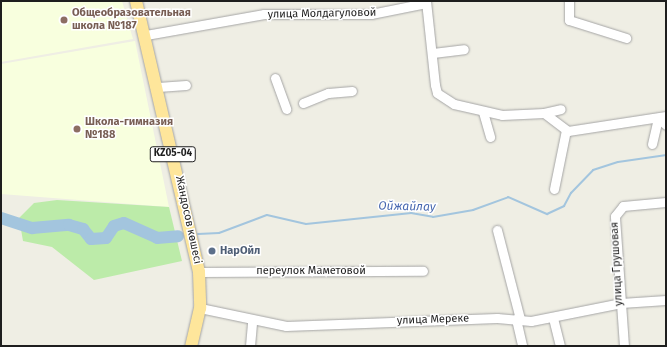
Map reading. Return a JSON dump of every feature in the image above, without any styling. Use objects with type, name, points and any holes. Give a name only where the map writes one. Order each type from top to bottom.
[{"type":"main road","name":"Жандосов көшесі","points":[[136,1],[146,35],[199,272],[200,308],[191,346]]},
{"type":"street","name":"улица Молдагуловой","points":[[146,35],[264,14],[371,14],[426,2]]},
{"type":"street","points":[[426,2],[433,53],[435,85],[444,98],[483,112],[544,113],[561,109]]},
{"type":"street","points":[[568,2],[569,20],[626,38]]},
{"type":"street","points":[[433,53],[464,49]]},
{"type":"street","points":[[275,78],[286,110]]},
{"type":"street","points":[[158,87],[186,85]]},
{"type":"street","points":[[302,103],[328,93],[352,91]]},
{"type":"street","points":[[483,112],[490,137]]},
{"type":"street","points":[[544,113],[566,130],[662,117]]},
{"type":"street","points":[[662,117],[666,125]]},
{"type":"street","points":[[652,144],[662,117]]},
{"type":"street","points":[[554,189],[566,130]]},
{"type":"street","name":"улица Грушовая","points":[[624,346],[616,210],[631,204],[666,202]]},
{"type":"street","points":[[497,230],[518,319],[522,346]]},
{"type":"street","name":"переулок Маметовой","points":[[199,272],[423,271]]},
{"type":"street","name":"улица Мереке","points":[[200,308],[252,321],[286,326],[553,318],[621,303],[666,300]]},
{"type":"street","points":[[553,318],[560,346]]},
{"type":"street","points":[[250,346],[252,321]]},
{"type":"shaded area","name":"Общеобразовательная школа №187","points":[[1,1],[122,1],[133,39],[1,62]]},
{"type":"shaded area","name":"Школа-гимназия №188","points":[[135,41],[169,207],[1,194],[1,64]]},
{"type":"green space","points":[[57,200],[169,207],[182,261],[94,280],[52,247],[23,241],[19,218],[34,203]]},
{"type":"waterway","name":"Ойжайлау","points":[[198,234],[219,233],[267,215],[306,224],[411,213],[433,217],[473,210],[508,197],[547,214],[564,206],[571,193],[593,170],[618,162],[666,155]]},
{"type":"waterway","points":[[1,218],[32,228],[69,225],[83,229],[91,239],[106,238],[114,226],[124,223],[157,238],[178,236]]},
{"type":"place","name":"Общеобразовательная школа №187","points":[[64,20]]},
{"type":"place","name":"Школа-гимназия №188","points":[[77,129]]},
{"type":"place","name":"НарОйл","points":[[212,251]]}]
